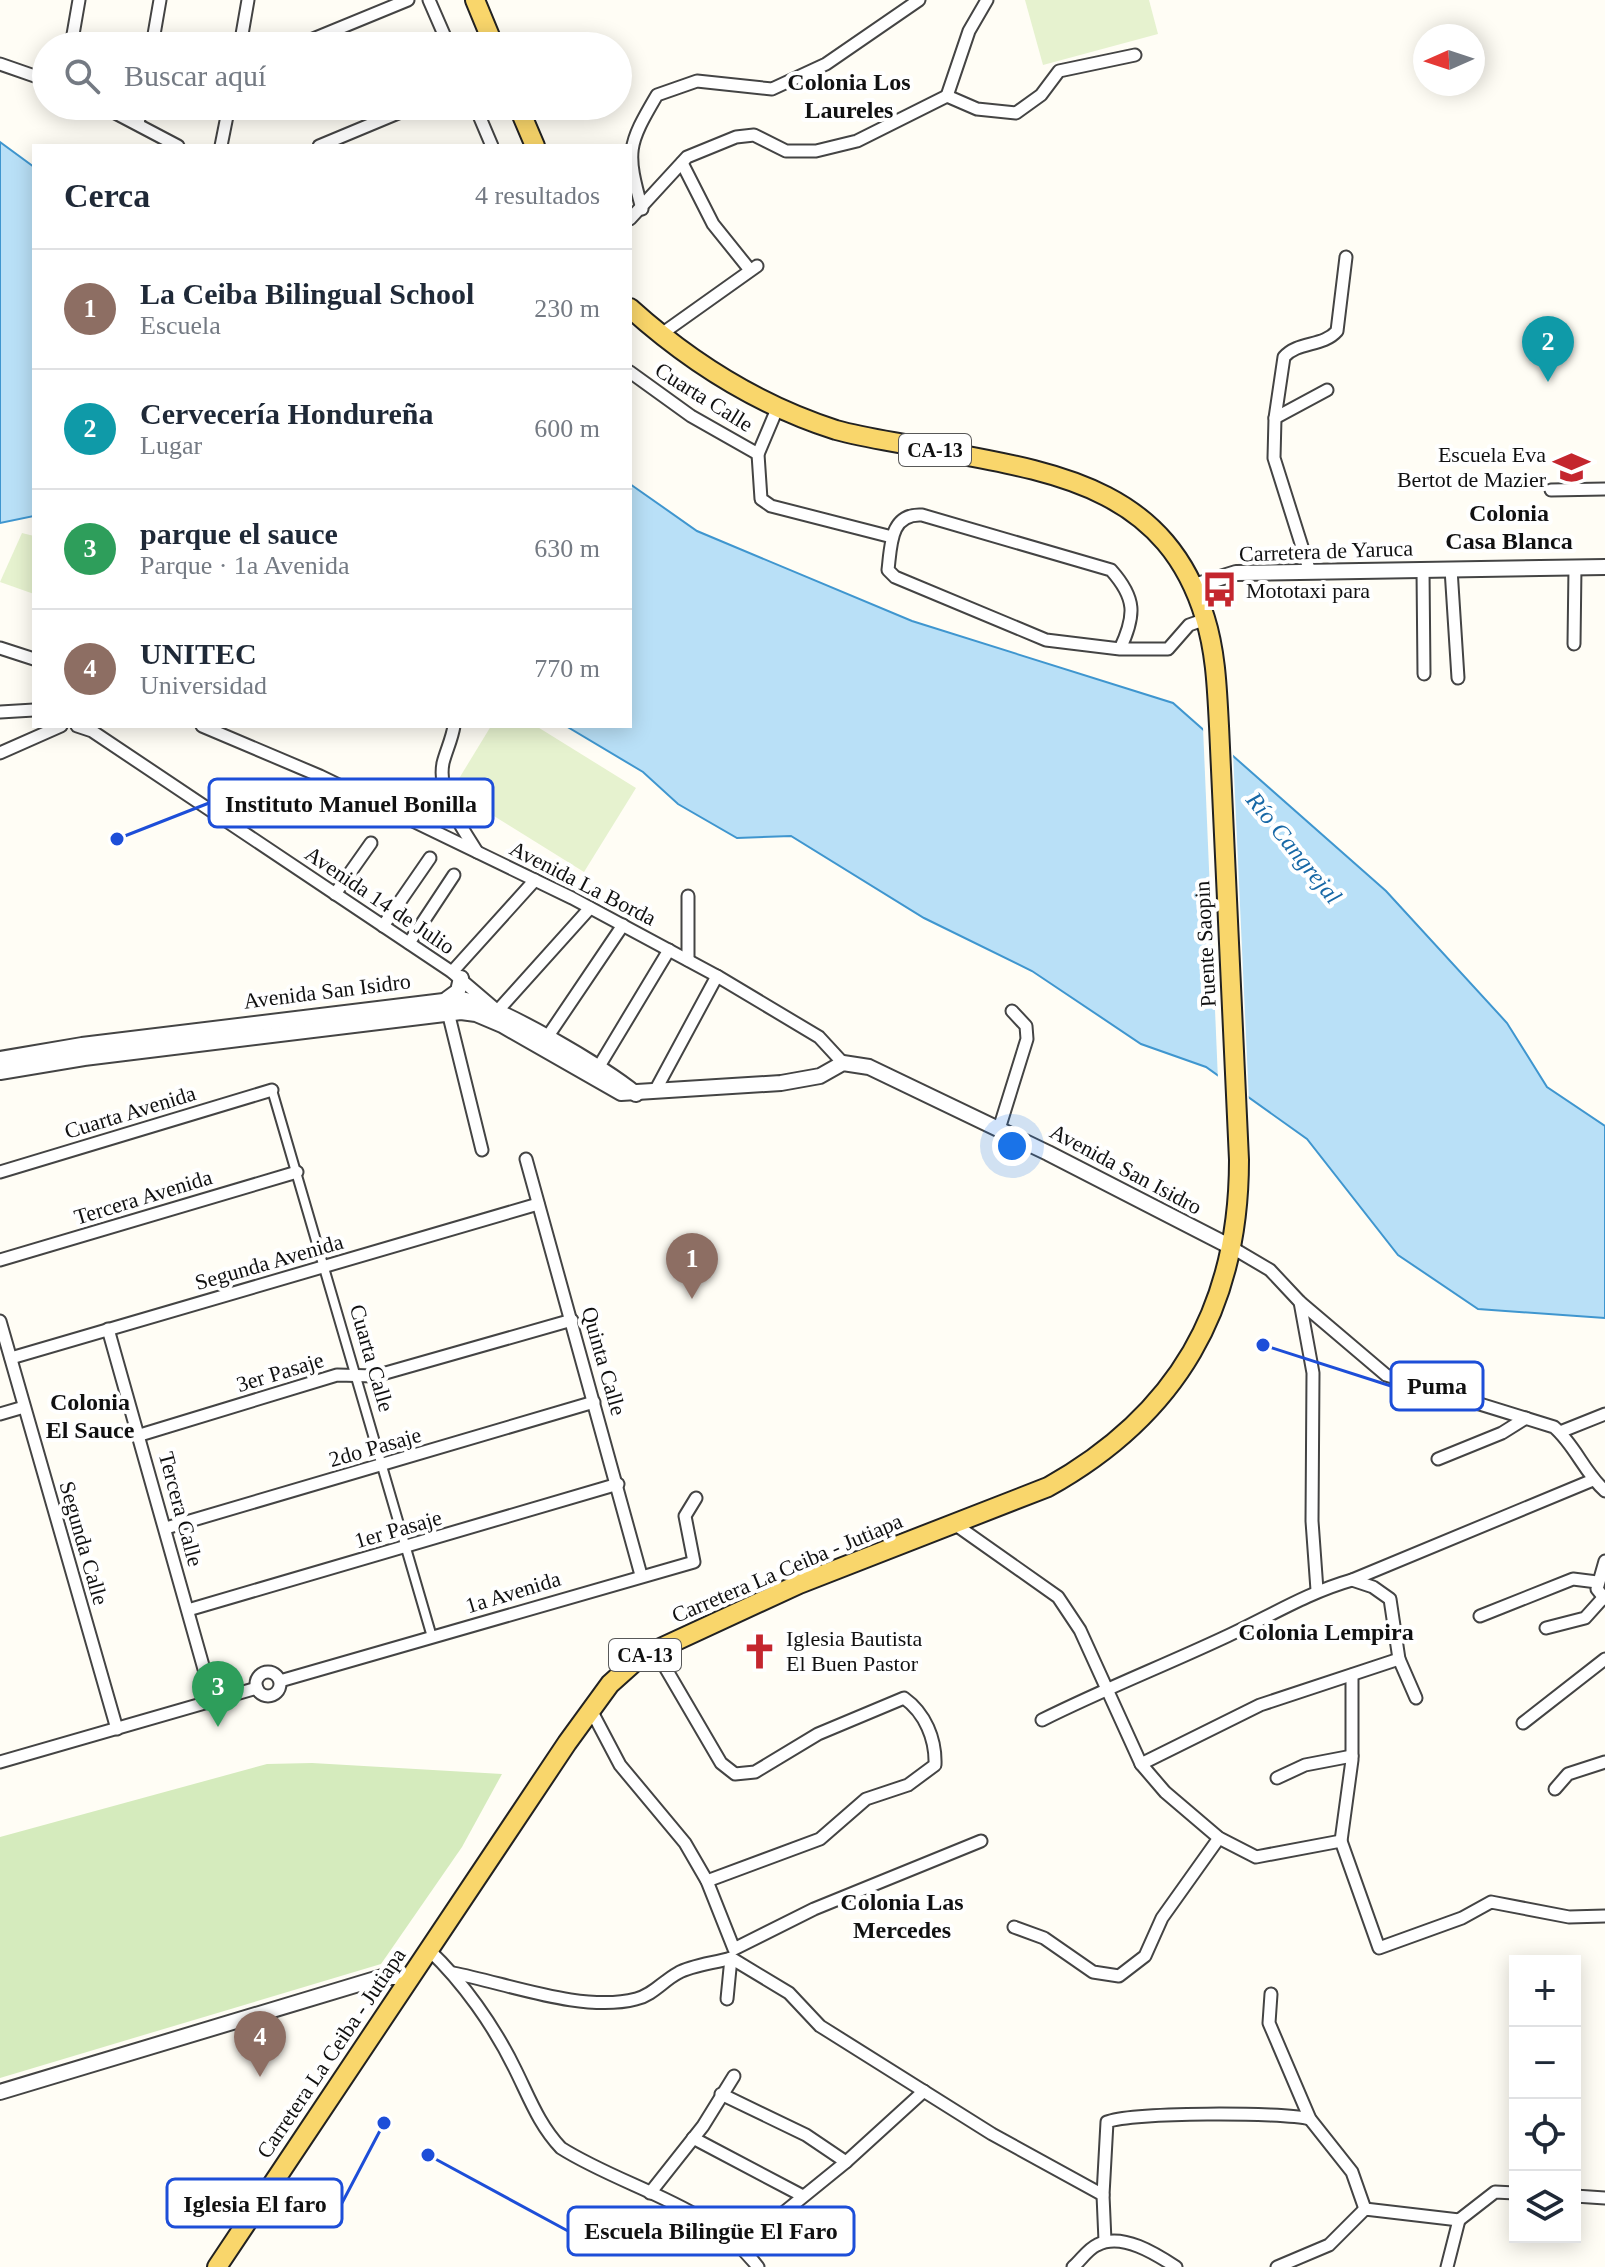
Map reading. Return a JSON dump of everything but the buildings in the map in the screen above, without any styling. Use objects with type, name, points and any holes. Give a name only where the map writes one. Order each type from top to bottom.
[{"type":"main road","points":[[475,0],[488,32]]},
{"type":"main road","points":[[524,120],[534,144]]},
{"type":"main road","name":"CA-13","points":[[632,310],[711,373],[777,409],[839,431],[1038,470],[1087,485],[1119,501],[1152,528],[1178,556],[1194,586],[1206,619]]},
{"type":"main road","name":"Puente Saopin","points":[[1206,619],[1214,655],[1219,726],[1239,1160]]},
{"type":"main road","name":"Carretera La Ceiba - Jutiapa","points":[[217,2267],[591,1710],[623,1671],[655,1650],[799,1584],[956,1525],[1069,1476],[1113,1445],[1145,1415],[1177,1378],[1201,1338],[1220,1293],[1231,1247],[1239,1209],[1239,1160]]},
{"type":"street","points":[[73,32],[79,0]]},
{"type":"street","points":[[154,32],[160,0]]},
{"type":"street","points":[[242,32],[248,0]]},
{"type":"street","points":[[330,32],[408,0]]},
{"type":"street","points":[[429,0],[443,32]]},
{"type":"street","points":[[631,144],[657,95],[697,81],[772,89],[826,64],[919,0]]},
{"type":"street","points":[[632,217],[687,157],[736,137],[754,135],[786,151],[816,151],[857,141],[947,96],[969,31],[987,0]]},
{"type":"street","points":[[947,96],[977,109],[1016,113],[1041,95],[1059,71],[1135,55]]},
{"type":"street","points":[[0,64],[32,75]]},
{"type":"street","points":[[130,120],[174,144]]},
{"type":"street","points":[[138,124],[139,120]]},
{"type":"street","points":[[221,144],[226,120]]},
{"type":"street","points":[[324,144],[381,120]]},
{"type":"street","points":[[481,120],[491,144]]},
{"type":"street","points":[[660,335],[754,268],[713,224],[682,163]]},
{"type":"street","points":[[632,174],[642,209]]},
{"type":"street","points":[[1310,572],[1277,472],[1275,418],[1282,361],[1287,353],[1328,339],[1337,331],[1346,257]]},
{"type":"street","name":"Cuarta Calle","points":[[632,373],[680,409],[758,454]]},
{"type":"street","points":[[1275,418],[1327,390]]},
{"type":"street","points":[[777,409],[758,454],[761,499],[771,506],[892,537]]},
{"type":"street","points":[[1551,490],[1605,489]]},
{"type":"street","points":[[1120,649],[1133,623],[1127,589],[1111,570],[922,515],[901,518],[892,537],[888,570],[895,577],[1046,640],[1120,649],[1168,649],[1189,625],[1206,619]]},
{"type":"street","points":[[1574,644],[1575,567]]},
{"type":"street","name":"Carretera de Yaruca","points":[[1194,586],[1236,573],[1605,567]]},
{"type":"street","points":[[1451,569],[1458,678]]},
{"type":"street","points":[[1423,570],[1424,674]]},
{"type":"street","points":[[0,648],[32,658]]},
{"type":"street","points":[[0,712],[32,710]]},
{"type":"street","points":[[0,753],[56,728]]},
{"type":"street","name":"Avenida 14 de Julio","points":[[83,728],[92,731],[456,975],[493,1015]]},
{"type":"street","name":"Avenida La Borda","points":[[207,728],[320,776],[623,925],[819,1037],[843,1063]]},
{"type":"street","points":[[453,728],[442,766],[444,789],[455,816],[477,853]]},
{"type":"street","points":[[335,894],[371,843]]},
{"type":"street","points":[[383,926],[430,858]]},
{"type":"street","points":[[409,943],[454,875]]},
{"type":"street","points":[[482,1150],[447,1006],[458,991],[456,975],[535,880]]},
{"type":"street","points":[[688,896],[688,960]]},
{"type":"street","points":[[493,1015],[590,908]]},
{"type":"street","points":[[546,1039],[623,925]]},
{"type":"street","points":[[598,1068],[669,950]]},
{"type":"street","points":[[655,1091],[717,976]]},
{"type":"street","name":"Avenida San Isidro","points":[[0,1072],[477,1001],[493,1015],[572,1060],[598,1068],[636,1094]]},
{"type":"street","name":"Avenida San Isidro","points":[[0,1059],[82,1045],[447,1006]]},
{"type":"street","points":[[999,1129],[1027,1039],[1026,1026],[1012,1011]]},
{"type":"street","name":"Avenida San Isidro","points":[[493,1015],[546,1039],[604,1086],[636,1094],[803,1080],[820,1076],[843,1063],[869,1067],[1231,1247]]},
{"type":"street","name":"Cuarta Calle","points":[[272,1090],[432,1637]]},
{"type":"street","name":"Cuarta Avenida","points":[[0,1172],[272,1090]]},
{"type":"street","name":"Quinta Calle","points":[[526,1159],[641,1575]]},
{"type":"street","name":"Tercera Avenida","points":[[0,1260],[297,1172]]},
{"type":"street","name":"Segunda Avenida","points":[[11,1358],[538,1204]]},
{"type":"street","points":[[1231,1247],[1270,1270],[1300,1302],[1386,1375],[1543,1422],[1560,1432],[1593,1480],[1605,1491]]},
{"type":"street","points":[[1300,1302],[1313,1373],[1312,1521],[1317,1590]]},
{"type":"street","name":"3er Pasaje","points":[[140,1435],[337,1375],[375,1376],[572,1320]]},
{"type":"street","name":"Segunda Calle","points":[[0,1321],[117,1729]]},
{"type":"street","name":"Tercera Calle","points":[[108,1329],[213,1701]]},
{"type":"street","name":"2do Pasaje","points":[[166,1528],[594,1402]]},
{"type":"street","points":[[0,1414],[24,1407]]},
{"type":"street","points":[[1560,1432],[1605,1414]]},
{"type":"street","points":[[1438,1459],[1502,1433],[1526,1418]]},
{"type":"street","points":[[1042,1720],[1106,1688],[1224,1638],[1317,1590],[1352,1580],[1593,1480]]},
{"type":"street","name":"1er Pasaje","points":[[188,1610],[618,1484]]},
{"type":"street","name":"1a Avenida","points":[[280,1681],[694,1562],[685,1516],[696,1498]]},
{"type":"street","points":[[956,1525],[1058,1597],[1080,1630],[1141,1764],[1165,1792],[1219,1838],[1256,1857],[1341,1841]]},
{"type":"street","points":[[1546,1628],[1585,1618],[1604,1598],[1598,1593],[1597,1582],[1605,1561]]},
{"type":"street","points":[[1480,1616],[1573,1579],[1597,1582]]},
{"type":"street","points":[[1352,1580],[1373,1587],[1390,1599],[1399,1659],[1416,1698]]},
{"type":"street","points":[[655,1650],[721,1763],[735,1774],[755,1772],[818,1734],[904,1698],[915,1705],[936,1744],[935,1765],[908,1785],[866,1799],[820,1839],[707,1881]]},
{"type":"street","points":[[1141,1764],[1260,1705],[1399,1659]]},
{"type":"street","points":[[1523,1723],[1605,1659]]},
{"type":"street","name":"1a Avenida","points":[[265,1672],[273,1672],[280,1681],[274,1695],[262,1694],[257,1688],[258,1676],[265,1672]]},
{"type":"street","points":[[1352,1675],[1352,1756],[1341,1841],[1379,1948],[1462,1918],[1491,1902],[1546,1910],[1569,1917],[1605,1916]]},
{"type":"street","name":"1a Avenida","points":[[0,1762],[257,1688]]},
{"type":"street","points":[[591,1710],[620,1765],[685,1843],[707,1881],[730,1946],[737,1949],[814,1909],[981,1841]]},
{"type":"street","points":[[1277,1778],[1305,1765],[1352,1756]]},
{"type":"street","points":[[1555,1789],[1568,1774],[1605,1762]]},
{"type":"street","points":[[1014,1927],[1044,1938],[1093,1972],[1119,1976],[1145,1956],[1162,1918],[1219,1838]]},
{"type":"street","points":[[429,1950],[453,1973],[514,2066],[546,2132],[578,2159],[698,2217],[740,2248],[758,2267]]},
{"type":"street","points":[[453,1973],[566,1999],[607,2001],[636,1999],[657,1990],[679,1972],[731,1958],[789,1993],[820,2026],[924,2091],[1103,2195]]},
{"type":"street","points":[[727,1999],[731,1958]]},
{"type":"street","points":[[0,2092],[382,1977],[411,1977]]},
{"type":"street","points":[[1271,1994],[1269,2023],[1310,2119],[1352,2172],[1365,2209]]},
{"type":"street","points":[[650,2193],[693,2138],[734,2076]]},
{"type":"street","points":[[740,2248],[801,2195],[846,2162],[924,2091]]},
{"type":"street","points":[[721,2094],[806,2135],[846,2162]]},
{"type":"street","points":[[1105,2241],[1103,2195],[1107,2122],[1114,2119],[1291,2114],[1310,2119]]},
{"type":"street","points":[[693,2138],[801,2195]]},
{"type":"street","points":[[1447,2267],[1459,2220],[1495,2192],[1509,2193]]},
{"type":"street","points":[[1581,2196],[1605,2198]]},
{"type":"street","points":[[1365,2209],[1459,2220]]},
{"type":"street","points":[[1277,2267],[1329,2245],[1365,2209]]},
{"type":"street","points":[[1073,2267],[1092,2247],[1105,2241],[1152,2251],[1176,2267]]},
{"type":"green space","points":[[1025,0],[1149,0],[1158,34],[1043,65]]},
{"type":"green space","points":[[22,533],[32,536],[32,593],[0,582]]},
{"type":"green space","points":[[490,728],[539,728],[636,788],[584,872],[452,790]]},
{"type":"green space","points":[[312,1763],[502,1774],[462,1847],[381,1964],[0,2078],[0,1837],[267,1764]]},
{"type":"water","points":[[0,142],[32,166],[32,516],[0,523]]},
{"type":"water","name":"Río Cangrejal","points":[[632,485],[697,531],[912,621],[1173,703],[1386,891],[1507,1023],[1547,1087],[1605,1126],[1605,1318],[1478,1309],[1398,1255],[1307,1139],[1206,1067],[1141,1044],[1032,971],[924,918],[791,836],[737,838],[678,804],[643,772],[569,728],[632,728]]},
{"type":"pier","points":[[1203,727],[1233,753],[1249,1102],[1218,1080]]},
{"type":"place","name":"Cervecería Hondureña","points":[[1548,382]]},
{"type":"place","name":"Escuela Eva Bertot de Mazier","points":[[1572,467]]},
{"type":"place","name":"Mototaxi para","points":[[1220,590]]},
{"type":"place","name":"Instituto Manuel Bonilla","points":[[117,839]]},
{"type":"place","name":"La Ceiba Bilingual School","points":[[692,1299]]},
{"type":"place","name":"Puma","points":[[1263,1345]]},
{"type":"place","name":"Iglesia Bautista El Buen Pastor","points":[[760,1651]]},
{"type":"place","name":"parque el sauce","points":[[218,1727]]},
{"type":"place","name":"UNITEC","points":[[260,2077]]},
{"type":"place","name":"Iglesia El faro","points":[[384,2123]]},
{"type":"place","name":"Escuela Bilingüe El Faro","points":[[428,2155]]},
{"type":"district","name":"Colonia Los Laureles","points":[[849,96]]},
{"type":"district","name":"Colonia Casa Blanca","points":[[1509,527]]},
{"type":"district","name":"Colonia El Sauce","points":[[90,1416]]},
{"type":"district","name":"Colonia Lempira","points":[[1326,1632]]},
{"type":"district","name":"Colonia Las Mercedes","points":[[902,1916]]}]
